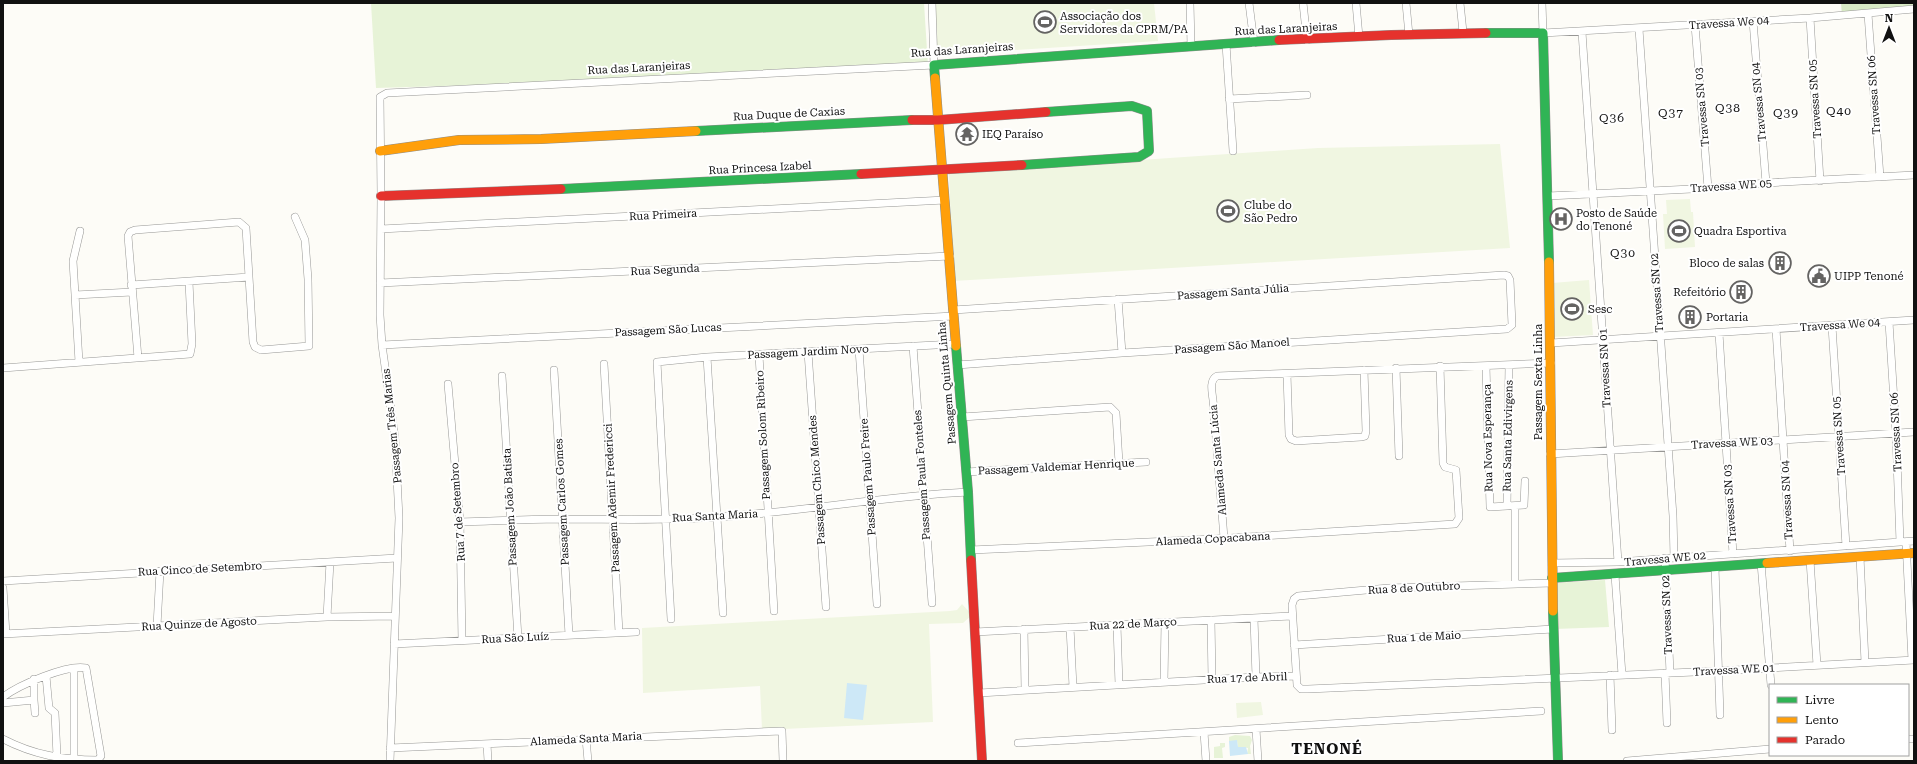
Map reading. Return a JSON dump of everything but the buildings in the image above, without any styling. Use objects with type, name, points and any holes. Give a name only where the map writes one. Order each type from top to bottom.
[{"type":"street","name":"Passagem Quinta Linha","points":[[932,3],[938,120],[968,492],[982,761]]},
{"type":"street","points":[[1190,3],[1191,46]]},
{"type":"street","points":[[1249,3],[1254,43]]},
{"type":"street","points":[[1303,3],[1307,40]]},
{"type":"street","points":[[1356,3],[1359,37]]},
{"type":"street","points":[[1406,3],[1409,35]]},
{"type":"street","points":[[1460,3],[1464,32]]},
{"type":"street","name":"Passagem Sexta Linha","points":[[1542,3],[1551,363],[1550,454],[1554,677],[1558,761]]},
{"type":"street","name":"Travessa We 04","points":[[1543,33],[1639,29],[1810,18],[1914,9]]},
{"type":"street","name":"Travessa SN 06","points":[[1868,14],[1880,177]]},
{"type":"street","name":"Travessa SN 05","points":[[1810,18],[1820,180]]},
{"type":"street","name":"Travessa SN 04","points":[[1753,21],[1766,183]]},
{"type":"street","name":"Travessa SN 03","points":[[1695,25],[1708,188]]},
{"type":"street","name":"Travessa SN 02","points":[[1639,29],[1668,447],[1674,558]]},
{"type":"street","name":"Rua das Laranjeiras","points":[[383,94],[934,65],[1191,46],[1359,37],[1464,32],[1543,33]]},
{"type":"street","name":"Travessa SN 01","points":[[1582,32],[1618,562]]},
{"type":"street","points":[[1226,44],[1233,150]]},
{"type":"street","name":"Passagem Três Marias","points":[[383,94],[380,97],[380,283],[382,345],[395,438],[399,518],[396,558],[390,761]]},
{"type":"street","points":[[1230,99],[1307,95]]},
{"type":"street","name":"Rua Duque de Caxias","points":[[380,151],[459,140],[541,139],[907,120],[938,120],[1140,107],[1147,111],[1150,146],[1149,151],[1139,157]]},
{"type":"street","name":"Rua Princesa Izabel","points":[[381,196],[592,189],[943,170],[1139,157]]},
{"type":"street","name":"Travessa WE 05","points":[[1548,196],[1650,192],[1766,183],[1914,175]]},
{"type":"street","name":"Rua Primeira","points":[[381,228],[945,200]]},
{"type":"street","points":[[138,358],[128,236],[130,232],[135,230],[239,222],[244,224],[246,228],[253,342],[256,347],[261,350],[309,346],[309,303],[305,240],[295,216]]},
{"type":"street","points":[[79,362],[72,261],[80,231]]},
{"type":"street","name":"Rua Segunda","points":[[380,283],[950,256]]},
{"type":"street","name":"Passagem Santa Júlia","points":[[954,313],[1118,299],[1504,275],[1508,276],[1510,280],[1512,325],[1507,329]]},
{"type":"street","points":[[75,295],[189,282],[249,277]]},
{"type":"street","points":[[3,368],[190,354],[192,344],[189,282]]},
{"type":"street","points":[[1118,299],[1122,353]]},
{"type":"street","name":"Passagem São Lucas","points":[[382,345],[954,313]]},
{"type":"street","name":"Travessa We 04","points":[[1550,344],[1914,320]]},
{"type":"street","name":"Travessa SN 06","points":[[1889,322],[1903,542],[1910,554],[1913,660]]},
{"type":"street","name":"Travessa SN 05","points":[[1832,326],[1846,546]]},
{"type":"street","name":"Passagem São Manoel","points":[[957,365],[1507,329]]},
{"type":"street","name":"Travessa SN 04","points":[[1776,329],[1790,551]]},
{"type":"street","name":"Travessa SN 03","points":[[1719,333],[1733,554]]},
{"type":"street","name":"Passagem Jardim Novo","points":[[665,519],[656,365],[660,361],[707,357],[955,344]]},
{"type":"street","name":"Passagem Paula Fonteles","points":[[913,346],[932,604]]},
{"type":"street","name":"Passagem Paulo Freire","points":[[859,349],[877,604]]},
{"type":"street","name":"Passagem Chico Mendes","points":[[808,352],[826,607]]},
{"type":"street","name":"Passagem Solom Ribeiro","points":[[759,355],[774,611]]},
{"type":"street","points":[[707,357],[723,613]]},
{"type":"street","points":[[1364,370],[1365,436],[1296,441],[1291,439],[1289,435],[1287,374],[1440,366],[1486,366],[1551,363]]},
{"type":"street","name":"Passagem Ademir Fredericci","points":[[604,364],[614,520],[619,632]]},
{"type":"street","name":"Rua Santa Edivirgens","points":[[1507,506],[1508,365]]},
{"type":"street","name":"Alameda Copacabana","points":[[971,550],[1224,538],[1455,524],[1459,518],[1456,470],[1445,467],[1443,463],[1440,366]]},
{"type":"street","name":"Rua Nova Esperança","points":[[1486,366],[1490,506],[1493,508],[1507,506]]},
{"type":"street","points":[[1396,368],[1400,456]]},
{"type":"street","name":"Passagem Carlos Gomes","points":[[554,370],[569,635]]},
{"type":"street","name":"Alameda Santa Lúcia","points":[[1224,538],[1212,381],[1217,376],[1287,374]]},
{"type":"street","name":"Passagem João Batista","points":[[502,376],[518,638]]},
{"type":"street","name":"Rua 7 de Setembro","points":[[448,384],[460,522],[462,641]]},
{"type":"street","points":[[962,417],[1110,407],[1116,413],[1119,463]]},
{"type":"street","name":"Travessa WE 03","points":[[1550,454],[1914,432]]},
{"type":"street","name":"Passagem Valdemar Henrique","points":[[966,472],[1146,462]]},
{"type":"street","points":[[1507,506],[1523,505],[1525,503],[1525,481]]},
{"type":"street","name":"Rua Santa Maria","points":[[460,522],[716,517],[768,513],[924,494],[968,492]]},
{"type":"street","points":[[1515,584],[1516,506]]},
{"type":"street","points":[[665,519],[671,619]]},
{"type":"street","name":"Travessa WE 02","points":[[1552,563],[1618,562],[1914,541]]},
{"type":"street","points":[[1780,551],[1781,562]]},
{"type":"street","name":"Travessa WE 02","points":[[1552,581],[1761,563],[1910,554]]},
{"type":"street","points":[[1860,557],[1865,662]]},
{"type":"street","name":"Rua Cinco de Setembro","points":[[3,581],[396,558]]},
{"type":"street","name":"Travessa SN 02","points":[[1665,558],[1667,723]]},
{"type":"street","points":[[1810,560],[1818,665]]},
{"type":"street","points":[[327,617],[330,562]]},
{"type":"street","points":[[1761,563],[1771,684]]},
{"type":"street","points":[[1715,567],[1717,671],[1720,716]]},
{"type":"street","points":[[157,626],[160,571]]},
{"type":"street","points":[[1615,575],[1622,675]]},
{"type":"street","name":"Rua 8 de Outubro","points":[[1292,616],[1292,605],[1298,596],[1389,588],[1515,584],[1552,581]]},
{"type":"street","points":[[3,588],[4,634]]},
{"type":"street","name":"Rua Quinze de Agosto","points":[[4,634],[327,617],[395,616]]},
{"type":"street","points":[[1292,616],[1296,676]]},
{"type":"street","name":"Rua 22 de Março","points":[[975,632],[1070,626],[1164,623],[1292,616]]},
{"type":"street","points":[[1254,618],[1256,676]]},
{"type":"street","points":[[1211,620],[1212,679]]},
{"type":"street","points":[[1164,623],[1164,682]]},
{"type":"street","points":[[1117,625],[1119,685]]},
{"type":"street","points":[[1070,626],[1073,687]]},
{"type":"street","points":[[1024,629],[1025,690]]},
{"type":"street","name":"Rua 1 de Maio","points":[[1294,645],[1553,629]]},
{"type":"street","name":"Rua São Luíz","points":[[394,644],[636,632]]},
{"type":"street","name":"Travessa WE 01","points":[[1554,677],[1717,671],[1913,660]]},
{"type":"street","points":[[3,697],[13,689],[34,679],[74,668],[84,667],[88,671],[101,756],[98,760],[74,760],[27,751],[3,738]]},
{"type":"street","points":[[74,668],[74,760]]},
{"type":"street","points":[[1610,675],[1612,730]]},
{"type":"street","points":[[46,676],[49,708],[55,713],[57,756]]},
{"type":"street","name":"Rua 17 de Abril","points":[[979,693],[1256,676],[1296,676],[1297,685],[1301,689],[1554,677]]},
{"type":"street","points":[[34,679],[35,713]]},
{"type":"street","points":[[3,703],[34,700]]},
{"type":"street","points":[[1018,744],[1541,711]]},
{"type":"street","points":[[1256,729],[1258,761]]},
{"type":"street","name":"Alameda Santa Maria","points":[[390,748],[782,730],[783,761]]},
{"type":"street","points":[[1204,732],[1206,761]]},
{"type":"street","points":[[586,739],[588,761]]},
{"type":"street","points":[[487,744],[488,761]]},
{"type":"street","points":[[1627,761],[1769,749]]},
{"type":"green space","points":[[371,3],[924,3],[928,66],[546,83],[376,88]]},
{"type":"green space","name":"Associação dos Servidores da CPRM/PA","points":[[934,3],[1154,3],[1158,41],[937,55]]},
{"type":"green space","points":[[1841,3],[1914,3],[1914,10],[1842,16]]},
{"type":"green space","name":"Clube do São Pedro","points":[[1500,144],[1510,248],[953,281],[949,173],[1318,148]]},
{"type":"green space","name":"Quadra Esportiva","points":[[1690,199],[1691,212],[1693,212],[1695,247],[1665,249],[1663,214],[1667,214],[1666,200]]},
{"type":"green space","name":"Sesc","points":[[1589,280],[1593,335],[1552,337],[1552,283]]},
{"type":"green space","points":[[1605,580],[1609,627],[1555,629],[1552,583]]},
{"type":"green space","points":[[962,604],[972,615],[963,623],[929,624],[933,722],[762,730],[760,686],[643,693],[642,628],[950,611],[957,610]]},
{"type":"green space","points":[[1261,702],[1263,715],[1237,718],[1236,703]]},
{"type":"green space","points":[[1235,735],[1250,736],[1252,740],[1250,746],[1251,754],[1247,754],[1248,748],[1238,747],[1237,741],[1229,741],[1229,737]]},
{"type":"green space","points":[[1220,743],[1225,743],[1225,747],[1222,748],[1223,758],[1214,758],[1214,747],[1220,746]]},
{"type":"water","points":[[847,683],[867,685],[863,720],[844,718]]},
{"type":"water","points":[[1237,740],[1238,747],[1246,747],[1248,754],[1230,756],[1229,741]]},
{"type":"traffic: fast","points":[[1486,33],[1543,33],[1549,262]]},
{"type":"traffic: fast","points":[[935,78],[934,65],[1279,40]]},
{"type":"traffic: fast","points":[[1022,165],[1139,157],[1149,151],[1147,111],[1132,106],[1046,112]]},
{"type":"traffic: fast","points":[[696,131],[912,120]]},
{"type":"traffic: fast","points":[[561,189],[861,174]]},
{"type":"traffic: fast","points":[[956,346],[968,492],[971,560]]},
{"type":"traffic: fast","points":[[1552,578],[1767,563]]},
{"type":"traffic: fast","points":[[1553,611],[1558,761]]},
{"type":"traffic: slow","points":[[935,78],[956,346]]},
{"type":"traffic: slow","points":[[380,151],[459,140],[541,139],[696,131]]},
{"type":"traffic: slow","points":[[1549,262],[1553,611]]},
{"type":"traffic: slow","points":[[1767,563],[1914,553]]},
{"type":"traffic: jam","points":[[1279,40],[1391,35],[1486,33]]},
{"type":"traffic: jam","points":[[912,120],[938,120],[1046,112]]},
{"type":"traffic: jam","points":[[861,174],[1022,165]]},
{"type":"traffic: jam","points":[[381,196],[561,189]]},
{"type":"traffic: jam","points":[[971,560],[982,761]]},
{"type":"place","name":"Associação dos Servidores da CPRM/PA","points":[[1045,22]]},
{"type":"place","name":"IEQ Paraíso","points":[[967,134]]},
{"type":"place","name":"Clube do São Pedro","points":[[1228,211]]},
{"type":"place","name":"Posto de Saúde do Tenoné","points":[[1561,219]]},
{"type":"place","name":"Quadra Esportiva","points":[[1679,231]]},
{"type":"place","name":"Bloco de salas","points":[[1780,263]]},
{"type":"place","name":"UIPP Tenoné","points":[[1819,276]]},
{"type":"place","name":"Refeitório","points":[[1741,292]]},
{"type":"place","name":"Sesc","points":[[1572,309]]},
{"type":"place","name":"Portaria","points":[[1690,317]]},
{"type":"district","name":"Q38","points":[[1728,108]]},
{"type":"district","name":"Q40","points":[[1839,111]]},
{"type":"district","name":"Q37","points":[[1671,113]]},
{"type":"district","name":"Q39","points":[[1786,113]]},
{"type":"district","name":"Q36","points":[[1612,118]]},
{"type":"district","name":"Q30","points":[[1623,253]]},
{"type":"district","name":"TENONÉ","points":[[1327,749]]}]
